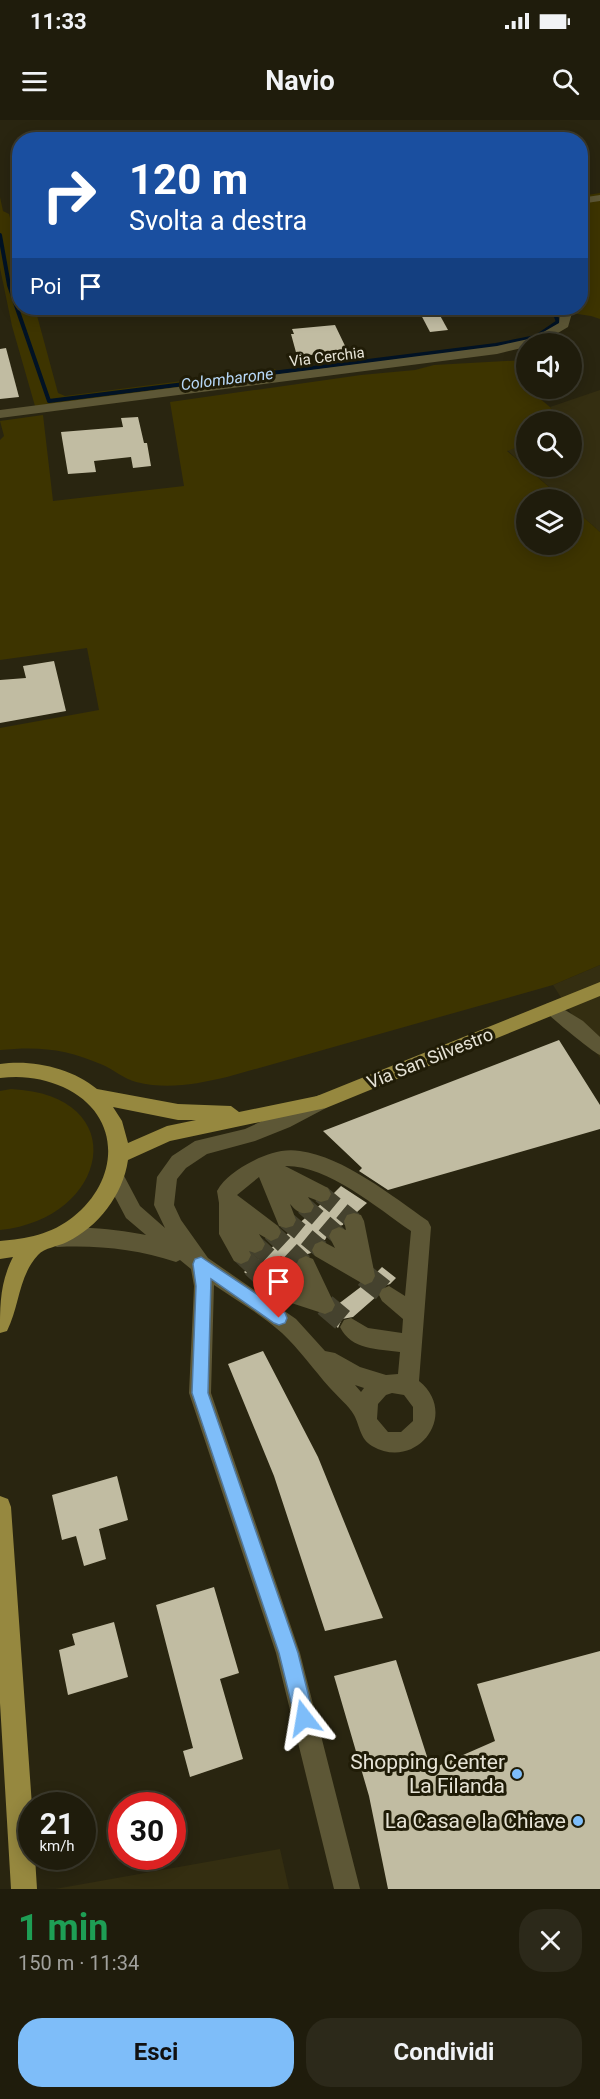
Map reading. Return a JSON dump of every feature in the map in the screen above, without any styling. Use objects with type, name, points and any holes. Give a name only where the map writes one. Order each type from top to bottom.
[{"type":"main road","name":"Via San Silvestro","points":[[120,1155],[166,1134],[319,1103],[600,989]]},
{"type":"main road","points":[[0,1071],[41,1071],[75,1082],[95,1096],[110,1114],[117,1131],[120,1155],[115,1178],[103,1200],[81,1222],[57,1238],[31,1248],[0,1250]]},
{"type":"main road","name":"Via San Silvestro","points":[[95,1096],[178,1112],[257,1115]]},
{"type":"main road","points":[[0,1324],[12,1276],[31,1248]]},
{"type":"main road","points":[[0,1507],[24,1889]]},
{"type":"street","name":"Via Cerchia","points":[[0,414],[497,350],[537,340],[564,325],[566,315]]},
{"type":"street","points":[[552,1009],[577,1026],[600,1048]]},
{"type":"street","points":[[319,1103],[283,1122],[248,1136],[202,1147],[179,1162],[167,1177],[164,1205],[174,1226],[201,1264],[204,1286],[200,1393],[288,1653],[347,1889]]},
{"type":"street","points":[[263,1238],[229,1234],[227,1191],[241,1177],[264,1165],[287,1157],[320,1165],[346,1178],[421,1227],[408,1387]]},
{"type":"street","points":[[264,1165],[321,1194]]},
{"type":"street","points":[[264,1165],[304,1206]]},
{"type":"street","points":[[263,1238],[264,1165]]},
{"type":"street","points":[[115,1178],[133,1212],[201,1264],[269,1310],[313,1351],[364,1411],[369,1427],[382,1438],[399,1442],[414,1437],[424,1425],[425,1408],[417,1393],[408,1387],[386,1385],[354,1375],[333,1365],[313,1351]]},
{"type":"street","points":[[227,1198],[263,1238]]},
{"type":"street","points":[[354,1221],[364,1276]]},
{"type":"street","points":[[57,1238],[104,1236],[142,1242],[201,1264]]},
{"type":"street","points":[[339,1236],[364,1276]]},
{"type":"street","points":[[322,1250],[364,1276]]},
{"type":"street","points":[[325,1305],[292,1278],[325,1305]]},
{"type":"street","points":[[389,1295],[414,1315]]},
{"type":"street","points":[[351,1327],[363,1337],[412,1344]]},
{"type":"street","points":[[364,1411],[370,1395],[386,1385]]},
{"type":"shaded area","points":[[600,193],[600,319],[584,315],[588,315],[588,195]]},
{"type":"shaded area","points":[[0,197],[3,211],[9,214],[12,225],[12,315],[37,315],[58,393],[65,396],[276,369],[267,376],[35,406],[12,326],[0,268]]},
{"type":"shaded area","points":[[516,361],[516,399],[540,399],[553,411],[516,411],[516,448],[507,451],[516,459],[516,477],[537,477],[551,489],[516,489],[516,555],[582,555],[582,516],[600,532],[600,965],[553,985],[227,1077],[193,1084],[159,1086],[136,1082],[103,1065],[65,1052],[28,1048],[0,1050],[0,728],[99,710],[87,648],[0,660],[0,440],[4,436],[0,421],[43,415],[53,501],[184,486],[170,402],[361,375],[415,370],[434,365]]},
{"type":"shaded area","points":[[600,390],[600,532],[582,516],[582,489],[552,489],[538,477],[582,477],[582,411],[553,411],[550,407],[574,399],[582,399],[582,396]]},
{"type":"shaded area","points":[[516,447],[516,458],[507,450]]},
{"type":"shaded area","points":[[600,965],[600,1058],[553,985]]},
{"type":"shaded area","points":[[11,1089],[51,1096],[77,1112],[91,1133],[93,1158],[84,1182],[65,1204],[37,1221],[0,1230],[0,1091]]},
{"type":"shaded area","points":[[280,1849],[289,1889],[55,1889],[162,1870],[186,1870],[186,1866]]},
{"type":"building","points":[[421,315],[440,315],[448,330],[430,332]]},
{"type":"building","points":[[335,325],[348,352],[297,356],[291,334],[294,334],[292,329]]},
{"type":"building","points":[[6,348],[19,397],[0,399],[0,349]]},
{"type":"building","points":[[138,417],[144,443],[147,443],[151,466],[133,468],[131,457],[94,461],[96,472],[68,474],[61,432],[123,427],[121,418]]},
{"type":"building","points":[[54,661],[66,711],[0,723],[0,680],[26,678],[23,666]]},
{"type":"building","points":[[559,1040],[600,1105],[600,1129],[388,1190],[359,1171],[362,1168],[323,1131]]},
{"type":"building","points":[[341,1186],[367,1203],[357,1212],[345,1214],[343,1225],[331,1228],[325,1240],[314,1242],[310,1249],[311,1253],[298,1257],[294,1264],[295,1268],[283,1270],[279,1277],[280,1281],[271,1284],[268,1292],[244,1272],[321,1204],[330,1201]]},
{"type":"building","points":[[382,1267],[396,1278],[390,1284],[381,1287],[377,1296],[353,1317],[342,1319],[338,1328],[325,1316],[333,1313],[337,1305],[362,1286],[373,1284],[377,1272]]},
{"type":"building","points":[[263,1351],[318,1457],[383,1618],[325,1631],[274,1476],[228,1364]]},
{"type":"building","points":[[117,1476],[128,1520],[99,1529],[106,1559],[84,1566],[76,1536],[62,1540],[52,1495]]},
{"type":"building","points":[[214,1587],[239,1673],[220,1679],[243,1759],[190,1777],[183,1751],[193,1748],[156,1605]]},
{"type":"building","points":[[114,1622],[128,1677],[68,1695],[59,1650],[75,1645],[72,1634]]},
{"type":"building","name":"Shopping Center La Filanda","points":[[600,1651],[600,1889],[388,1889],[369,1796],[334,1676],[396,1660],[431,1769],[495,1741],[477,1684]]},
{"type":"waterway","name":"Colombarone","points":[[0,235],[12,294]]},
{"type":"waterway","name":"Colombarone","points":[[19,315],[49,401],[496,345],[536,337],[558,322],[556,315]]},
{"type":"tunnel","points":[[321,1194],[354,1221]]},
{"type":"tunnel","points":[[304,1206],[339,1236]]},
{"type":"tunnel","points":[[286,1220],[322,1250]]},
{"type":"tunnel","points":[[271,1232],[306,1265]]},
{"type":"tunnel","points":[[255,1244],[280,1267]]},
{"type":"tunnel","points":[[241,1255],[254,1267]]},
{"type":"tunnel","points":[[253,1266],[280,1291]]},
{"type":"tunnel","points":[[278,1266],[291,1278]]},
{"type":"tunnel","points":[[365,1276],[389,1295]]},
{"type":"tunnel","points":[[325,1305],[351,1327]]},
{"type":"place","name":"Shopping Center La Filanda","points":[[517,1774]]},
{"type":"place","name":"La Casa e la Chiave","points":[[578,1821]]},
{"type":"route","points":[[279,1318],[201,1264],[204,1286],[200,1393],[288,1653],[304,1718]]}]
